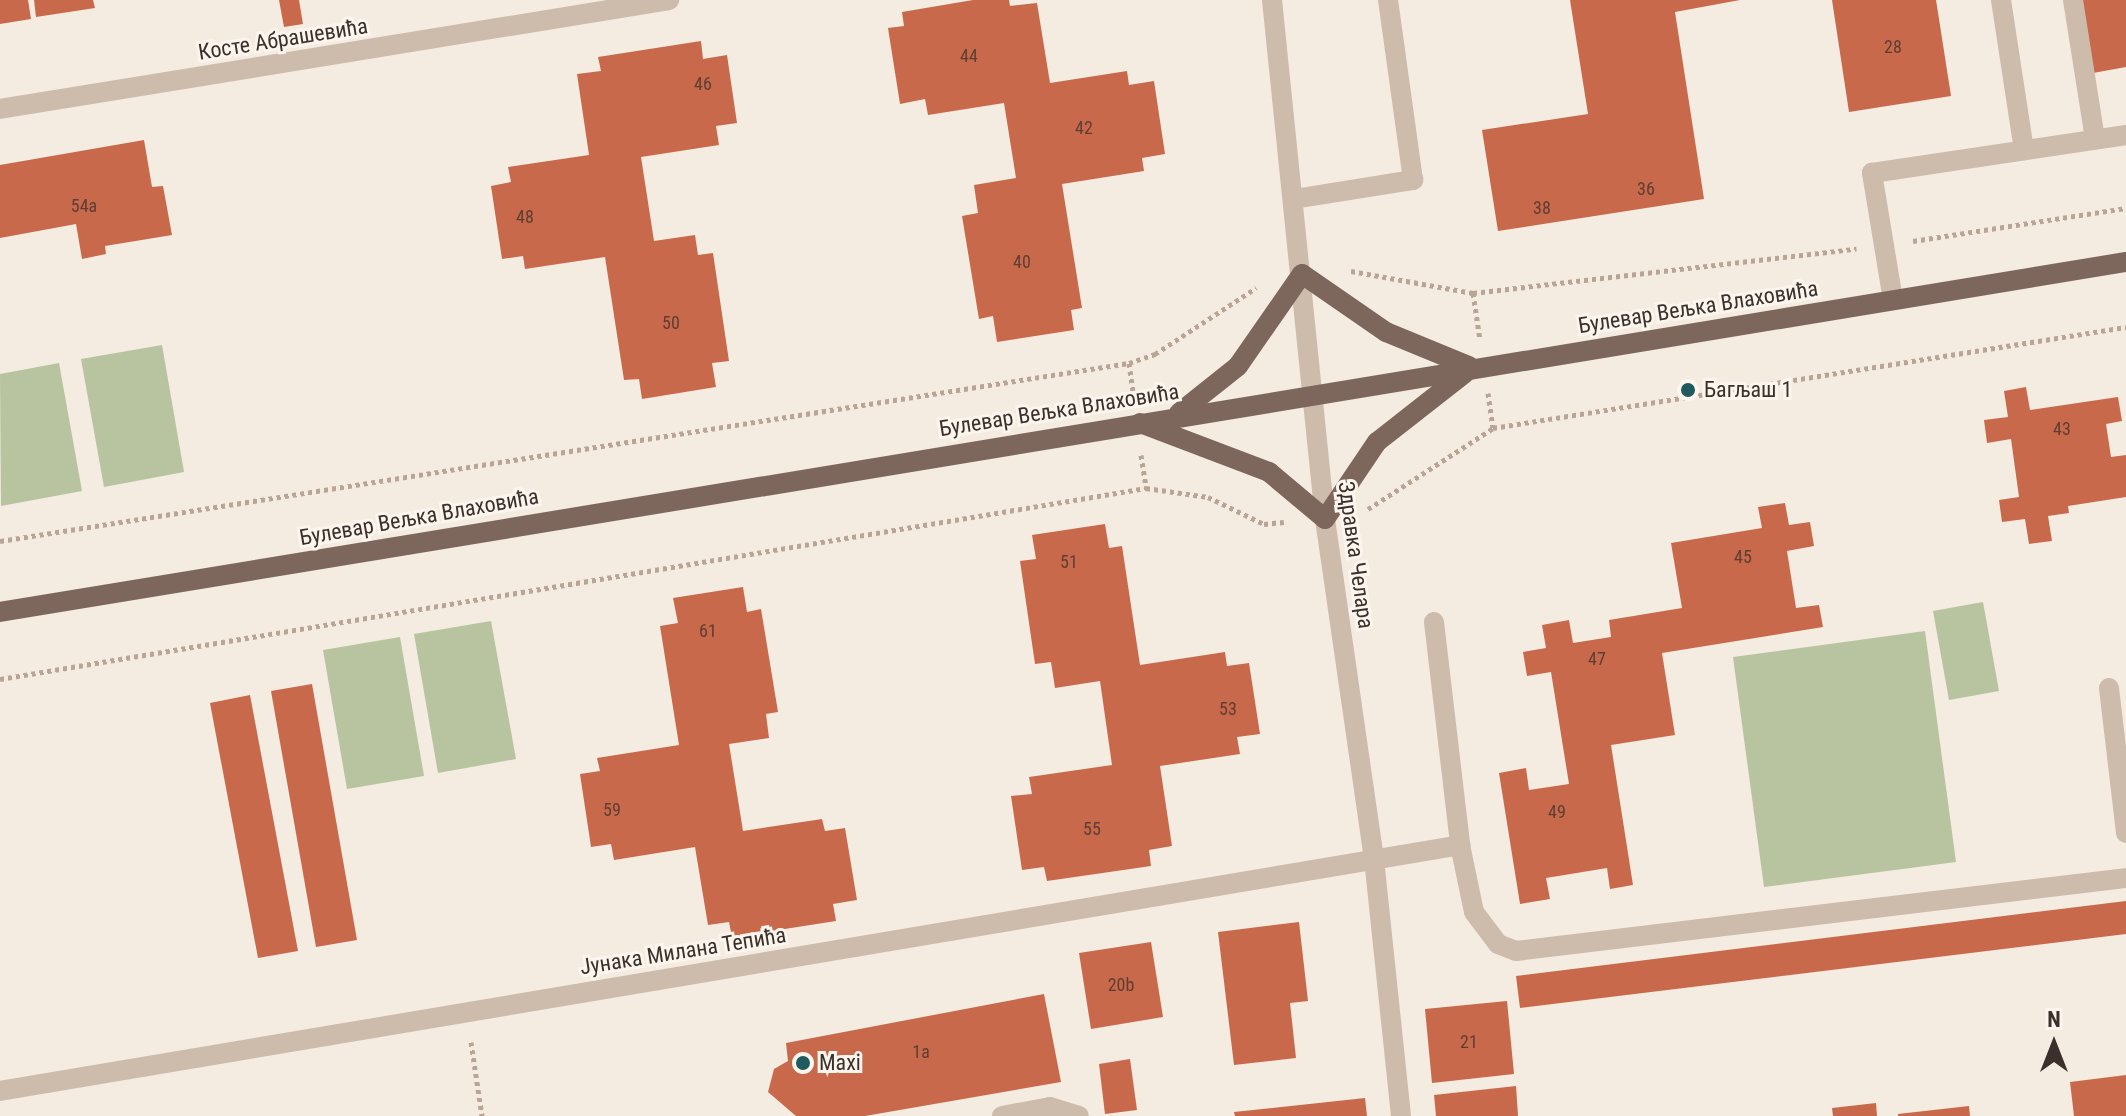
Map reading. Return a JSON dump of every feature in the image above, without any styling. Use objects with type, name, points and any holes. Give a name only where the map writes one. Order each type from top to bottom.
[{"type":"main road","name":"Булевар Вељка Влаховића","points":[[0,612],[1176,415],[2126,262]]},
{"type":"main road","points":[[1137,422],[1269,472],[1325,519],[1377,442],[1473,368],[1386,332],[1302,274],[1238,366],[1176,415]]},
{"type":"street","name":"Косте Абрашевића","points":[[0,109],[669,0]]},
{"type":"street","name":"Здравка Челара","points":[[1272,0],[1325,519],[1374,859],[1401,1116]]},
{"type":"street","points":[[1294,199],[1413,180],[1388,0]]},
{"type":"street","points":[[2001,0],[2024,150]]},
{"type":"street","points":[[2073,0],[2095,139]]},
{"type":"street","points":[[1893,300],[1872,173],[2126,135]]},
{"type":"street","points":[[1434,622],[1460,845],[1474,912],[1498,944],[1516,951],[2126,878]]},
{"type":"street","points":[[2109,688],[2126,833]]},
{"type":"street","name":"Јунака Милана Тепића","points":[[0,1091],[1460,845]]},
{"type":"street","points":[[1002,1116],[1050,1107],[1079,1116]]},
{"type":"path","points":[[0,541],[1129,363],[1155,354],[1251,290],[1302,274],[1351,271],[1473,293],[1884,245],[2126,208]]},
{"type":"path","points":[[0,679],[1146,488],[1208,497],[1264,524],[1325,519],[1379,507],[1493,428],[2126,327]]},
{"type":"path","points":[[466,1012],[482,1116]]},
{"type":"green space","points":[[162,345],[184,472],[104,487],[81,359]]},
{"type":"green space","points":[[59,363],[82,491],[1,506],[0,374]]},
{"type":"green space","points":[[1983,602],[1999,691],[1949,700],[1933,611]]},
{"type":"green space","points":[[491,621],[516,759],[438,773],[414,634]]},
{"type":"green space","points":[[1925,631],[1956,862],[1764,887],[1733,657]]},
{"type":"green space","points":[[400,637],[424,776],[347,789],[323,650]]},
{"type":"building","points":[[0,0],[28,0],[31,19],[0,24]]},
{"type":"building","points":[[34,0],[93,0],[95,8],[36,17]]},
{"type":"building","points":[[279,0],[299,0],[303,24],[284,27]]},
{"type":"building","points":[[973,0],[1009,0],[1010,6],[1037,3],[1050,83],[1127,71],[1129,85],[1154,81],[1165,154],[1142,158],[1144,171],[1062,184],[1082,308],[1071,310],[1074,330],[997,342],[993,316],[979,319],[962,216],[978,213],[974,185],[1016,178],[1004,103],[928,115],[925,99],[900,104],[888,28],[904,26],[902,12]]},
{"type":"building","points":[[1570,0],[1740,0],[1675,12],[1704,199],[1498,231],[1482,130],[1588,114]]},
{"type":"building","points":[[1832,0],[1936,0],[1951,96],[1849,112]]},
{"type":"building","points":[[2082,0],[2126,0],[2126,67],[2093,73]]},
{"type":"building","points":[[701,41],[703,59],[727,55],[737,123],[716,126],[719,145],[641,157],[654,241],[695,235],[698,255],[713,253],[729,361],[712,363],[716,387],[642,399],[639,379],[624,380],[605,257],[525,269],[523,256],[502,259],[491,186],[511,182],[508,167],[589,155],[577,74],[601,71],[598,57]]},
{"type":"building","points":[[144,140],[152,187],[163,186],[172,235],[105,246],[106,254],[82,259],[76,224],[0,238],[0,165]]},
{"type":"building","points":[[2026,387],[2030,410],[2118,397],[2122,421],[2106,424],[2111,457],[2126,455],[2126,497],[2068,506],[2069,513],[2048,516],[2052,541],[2029,544],[2025,519],[2002,522],[1999,500],[2019,497],[2011,439],[1987,443],[1984,420],[2008,417],[2004,391]]},
{"type":"building","points":[[1785,503],[1789,525],[1810,522],[1814,546],[1787,551],[1796,608],[1819,605],[1823,627],[1662,653],[1675,735],[1611,745],[1633,885],[1610,889],[1607,868],[1546,878],[1550,899],[1520,904],[1499,773],[1526,768],[1529,790],[1569,784],[1551,672],[1527,676],[1523,652],[1546,648],[1542,625],[1569,620],[1573,643],[1611,637],[1609,620],[1682,608],[1671,543],[1762,528],[1758,507]]},
{"type":"building","points":[[1105,524],[1109,548],[1122,546],[1140,665],[1225,652],[1227,666],[1249,663],[1260,734],[1237,737],[1240,754],[1160,766],[1172,846],[1149,850],[1151,866],[1047,881],[1044,867],[1022,870],[1011,796],[1032,794],[1029,777],[1112,765],[1100,681],[1055,688],[1051,662],[1035,664],[1020,561],[1036,559],[1032,535]]},
{"type":"building","points":[[743,587],[747,612],[761,609],[778,712],[766,714],[769,738],[729,744],[743,831],[822,819],[825,831],[845,828],[857,900],[833,904],[836,921],[732,937],[729,922],[708,925],[695,847],[614,860],[611,844],[591,847],[580,774],[600,771],[597,758],[679,745],[660,626],[678,623],[673,598]]},
{"type":"building","points":[[312,684],[357,940],[316,947],[271,691]]},
{"type":"building","points":[[250,695],[298,951],[258,958],[210,703]]},
{"type":"building","points":[[2126,901],[2126,934],[1520,1008],[1516,976]]},
{"type":"building","points":[[1299,922],[1308,1001],[1290,1003],[1296,1058],[1234,1065],[1218,932]]},
{"type":"building","points":[[1151,942],[1163,1017],[1091,1029],[1079,953]]},
{"type":"building","points":[[1044,994],[1061,1082],[865,1116],[796,1116],[768,1092],[774,1069],[788,1061],[786,1043]]},
{"type":"building","points":[[1507,1001],[1514,1074],[1432,1083],[1425,1009]]},
{"type":"building","points":[[1130,1059],[1137,1110],[1105,1114],[1099,1064]]},
{"type":"building","points":[[2126,1075],[2126,1116],[2074,1116],[2070,1082]]},
{"type":"building","points":[[1516,1086],[1518,1116],[1436,1116],[1434,1095]]},
{"type":"building","points":[[1365,1098],[1367,1116],[1235,1116],[1234,1112]]},
{"type":"building","points":[[1876,1103],[1877,1116],[1833,1116],[1832,1108]]},
{"type":"building","points":[[1969,1106],[1970,1116],[1898,1116],[1898,1114]]},
{"type":"place","name":"Багљаш 1","points":[[1688,390]]},
{"type":"place","name":"Maxi","points":[[803,1063]]}]
